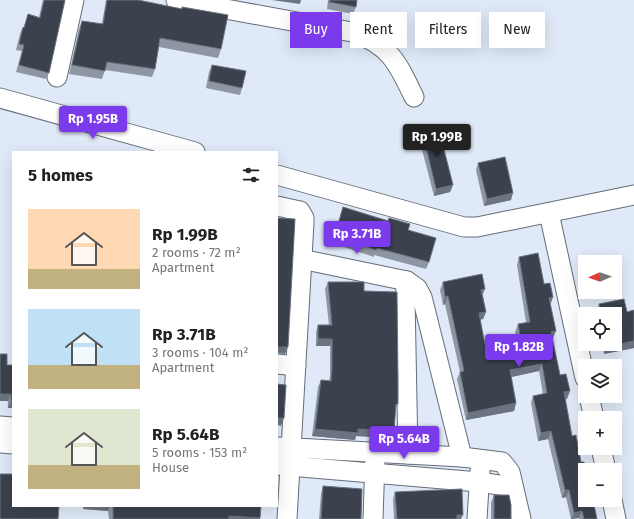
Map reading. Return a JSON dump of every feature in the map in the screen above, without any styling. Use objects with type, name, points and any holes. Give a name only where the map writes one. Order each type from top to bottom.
[{"type":"street","points":[[57,77],[74,0]]},
{"type":"street","points":[[176,0],[352,32],[369,38],[381,45],[393,57],[399,65],[414,97]]},
{"type":"street","points":[[0,98],[191,151]]},
{"type":"street","points":[[278,175],[464,227],[478,227],[634,195]]},
{"type":"street","points":[[278,206],[295,209],[302,213],[304,223],[296,366],[284,456],[287,519]]},
{"type":"street","points":[[549,213],[581,359]]},
{"type":"street","points":[[301,259],[407,281],[417,288],[422,297],[462,457]]},
{"type":"street","points":[[407,281],[405,297],[408,454]]},
{"type":"street","points":[[278,364],[296,366]]},
{"type":"street","points":[[0,426],[12,427]]},
{"type":"street","points":[[0,443],[12,444]]},
{"type":"street","points":[[284,456],[376,452],[462,457],[504,463],[510,472],[521,519]]},
{"type":"street","points":[[373,519],[376,452]]},
{"type":"street","points":[[284,456],[375,473],[479,482],[513,487]]},
{"type":"street","points":[[477,519],[481,460]]},
{"type":"street","points":[[613,507],[616,519]]},
{"type":"building","points":[[44,0],[65,0],[49,73],[19,65],[24,45],[19,44],[28,14],[40,18]]},
{"type":"building","points":[[107,0],[138,0],[182,9],[182,7],[228,15],[221,49],[160,38],[155,69],[107,62],[105,71],[72,65],[82,21],[103,24]]},
{"type":"building","points":[[330,0],[357,0],[356,7],[329,2]]},
{"type":"building","points":[[212,65],[246,71],[242,88],[209,81]]},
{"type":"building","points":[[438,126],[453,185],[436,189],[422,130]]},
{"type":"building","points":[[505,157],[513,193],[487,199],[478,163]]},
{"type":"building","points":[[343,207],[388,221],[389,218],[410,224],[408,230],[436,238],[429,262],[377,248],[376,250],[335,235]]},
{"type":"building","points":[[278,218],[295,219],[288,347],[278,347]]},
{"type":"building","points":[[538,253],[544,284],[550,283],[553,297],[549,298],[556,331],[551,332],[560,375],[566,374],[570,391],[564,392],[572,436],[576,435],[578,455],[580,455],[581,462],[584,463],[578,463],[578,507],[594,507],[597,519],[584,519],[582,511],[574,513],[569,490],[565,490],[551,431],[541,433],[533,396],[547,393],[542,364],[510,370],[516,403],[468,413],[460,372],[464,371],[448,296],[445,297],[443,282],[482,274],[485,289],[481,290],[486,312],[479,313],[485,345],[490,344],[492,353],[522,347],[518,324],[530,322],[519,257]]},
{"type":"building","points":[[328,282],[364,282],[364,291],[397,292],[398,404],[396,404],[394,431],[358,429],[358,433],[315,429],[321,380],[331,381],[332,339],[318,339],[318,325],[332,325]]},
{"type":"building","points":[[624,299],[627,312],[634,310],[634,341],[622,344],[622,307],[600,307],[599,304]]},
{"type":"building","points":[[0,354],[7,354],[7,365],[12,365],[12,401],[11,394],[0,394]]},
{"type":"building","points":[[278,384],[286,385],[284,418],[278,418]]},
{"type":"building","points":[[0,474],[12,474],[12,507],[59,507],[58,519],[0,519]]},
{"type":"building","points":[[323,486],[362,489],[361,519],[321,519]]},
{"type":"building","points":[[462,489],[463,515],[457,515],[457,519],[397,519],[395,492]]},
{"type":"building","points":[[494,495],[509,495],[511,519],[494,519]]},
{"type":"building","points":[[113,507],[261,507],[260,518],[229,516],[229,519],[113,519]]}]
